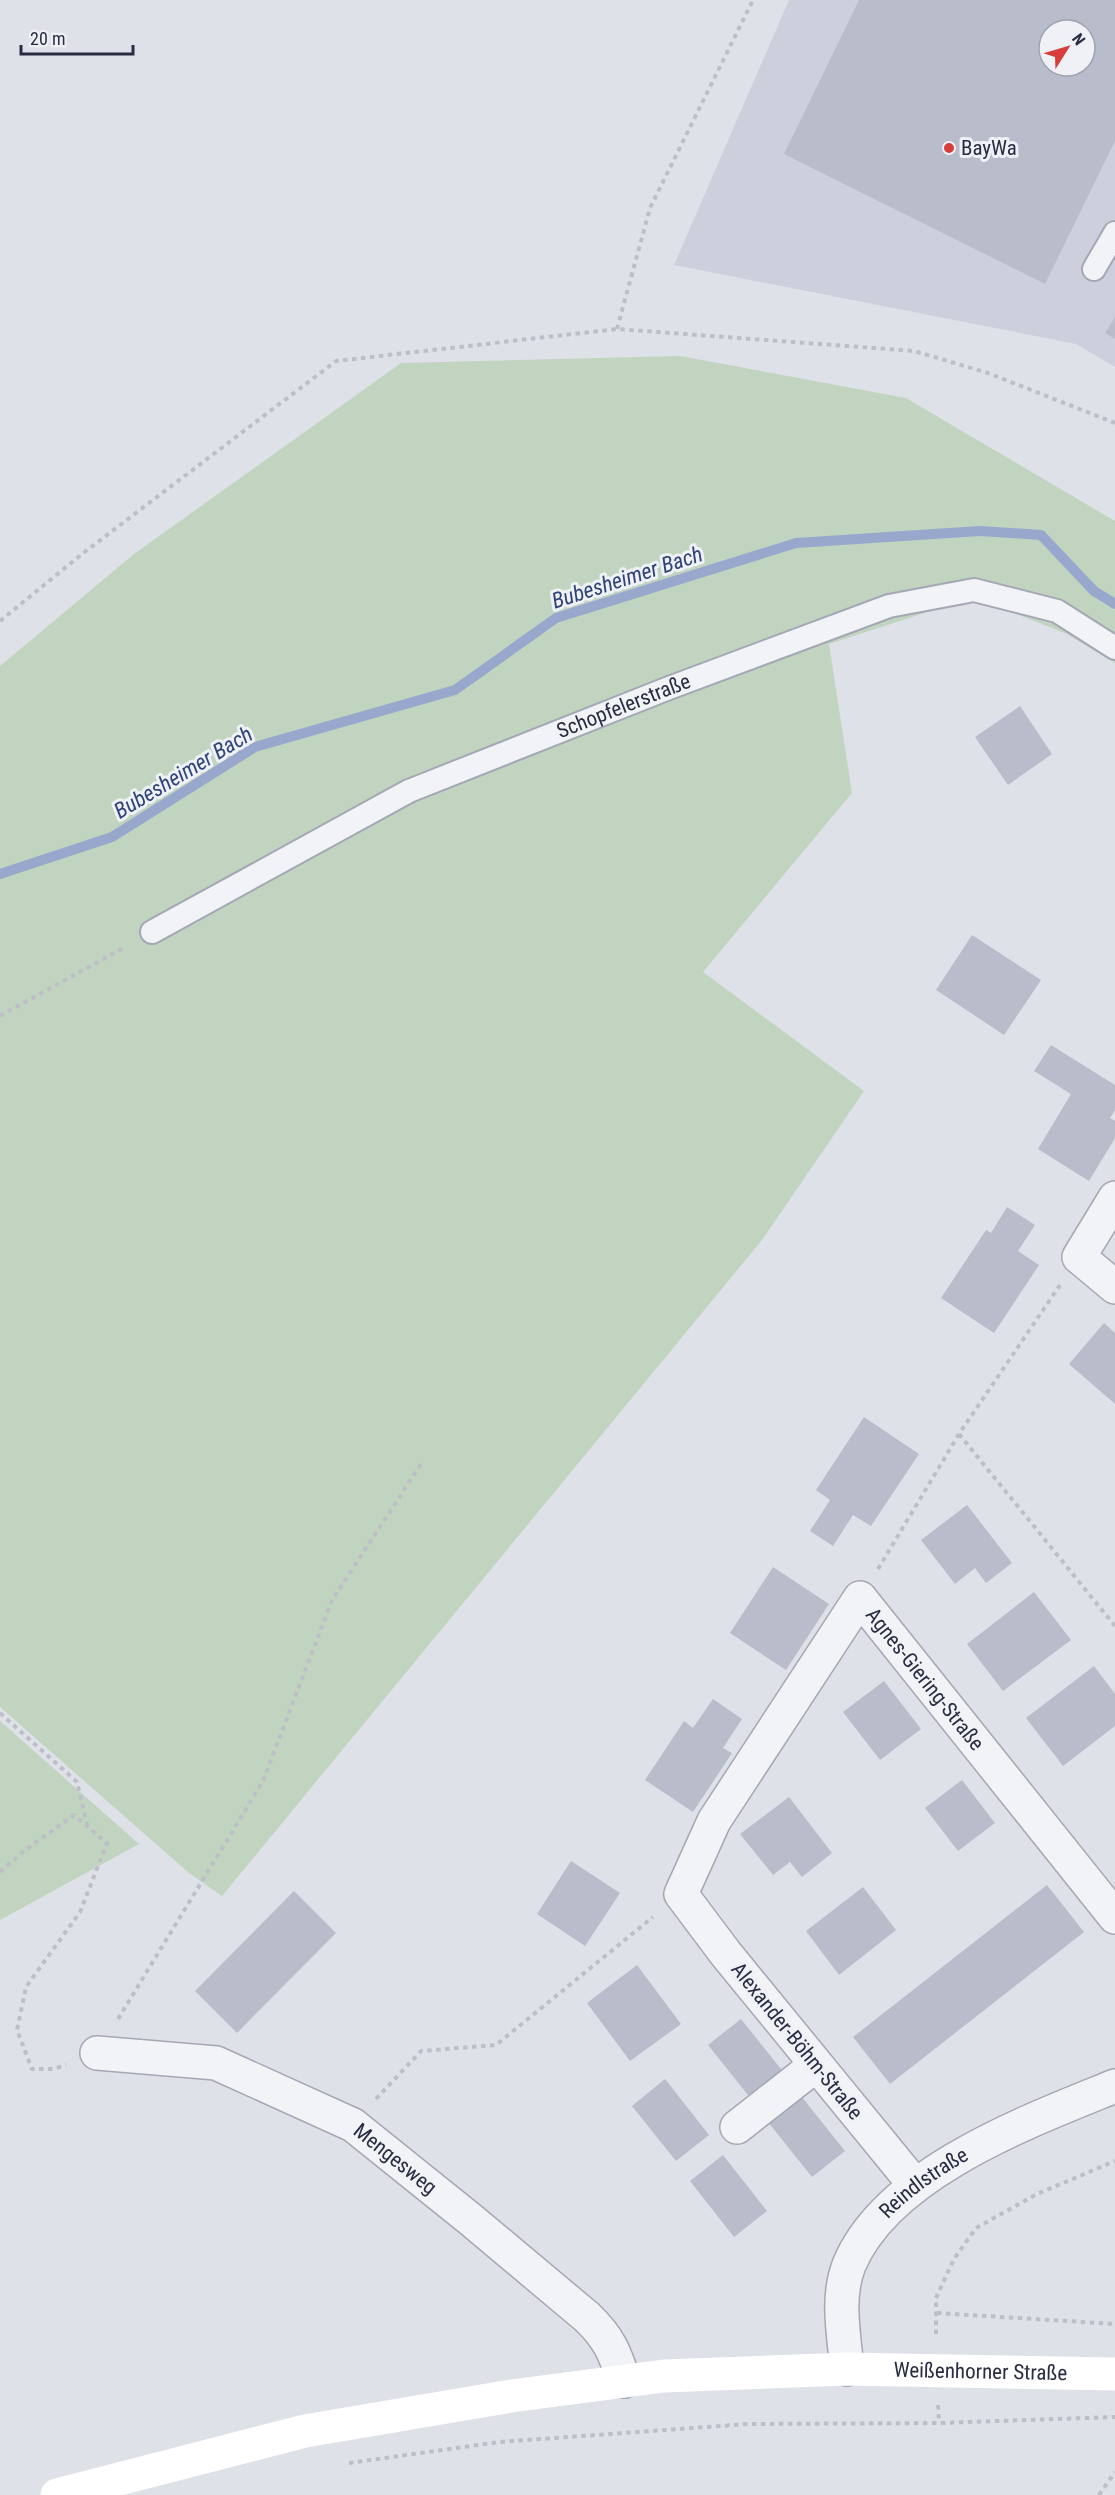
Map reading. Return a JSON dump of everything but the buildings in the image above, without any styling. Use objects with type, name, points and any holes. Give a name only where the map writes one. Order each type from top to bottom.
[{"type":"main road","name":"Weißenhorner Straße","points":[[57,2495],[305,2431],[511,2397],[664,2376],[847,2369],[1115,2374]]},
{"type":"street","points":[[1115,1198],[1079,1257],[1115,1287]]},
{"type":"street","name":"Agnes-Giering-Straße","points":[[681,1894],[714,1821],[860,1598],[1115,1917]]},
{"type":"street","name":"Alexander-Böhm-Straße","points":[[681,1894],[726,1954],[915,2185]]},
{"type":"street","name":"Mengesweg","points":[[97,2053],[216,2062],[353,2125],[470,2218],[588,2317],[612,2346],[624,2382]]},
{"type":"street","points":[[737,2127],[816,2065]]},
{"type":"street","name":"Reindlstraße","points":[[847,2369],[841,2309],[849,2266],[871,2228],[915,2185],[984,2142],[1115,2086]]},
{"type":"lane","points":[[1094,269],[1115,233]]},
{"type":"lane","name":"Schopfelerstraße","points":[[152,932],[409,791],[669,688],[889,606],[975,590],[1057,611],[1115,648]]},
{"type":"path","points":[[617,329],[650,208],[753,0]]},
{"type":"path","points":[[0,621],[82,554],[336,361],[617,329],[914,351],[988,373],[1115,423]]},
{"type":"path","points":[[0,1016],[152,932]]},
{"type":"path","points":[[860,1598],[959,1434],[1079,1257]]},
{"type":"path","points":[[959,1434],[1115,1626]]},
{"type":"path","points":[[0,1872],[24,1851],[74,1815],[107,1843],[80,1912],[26,1987],[17,2030],[32,2068],[53,2069],[97,2053],[263,1781],[332,1600],[423,1461]]},
{"type":"path","points":[[0,1713],[77,1782],[88,1826]]},
{"type":"path","points":[[353,2125],[421,2051],[496,2045],[681,1894]]},
{"type":"path","points":[[1115,2161],[1037,2194],[976,2228],[954,2259],[936,2298],[937,2313],[1115,2324]]},
{"type":"path","points":[[339,2464],[499,2442],[748,2424],[939,2423],[1115,2416]]},
{"type":"path","points":[[1099,2495],[1115,2472]]},
{"type":"shaded area","points":[[789,0],[1115,0],[1115,367],[1076,344],[674,265]]},
{"type":"green space","points":[[680,356],[906,398],[1115,521],[1115,663],[1067,634],[974,597],[829,644],[852,793],[703,972],[864,1091],[762,1240],[222,1896],[189,1873],[0,1707],[0,666],[134,554],[401,363]]},
{"type":"green space","points":[[0,1721],[139,1844],[0,1920]]},
{"type":"waterway","name":"Bubesheimer Bach","points":[[0,874],[112,837],[255,747],[455,690],[556,618],[796,543],[980,531],[1041,535],[1094,591],[1115,604]]},
{"type":"place","name":"BayWa","points":[[949,148]]}]
